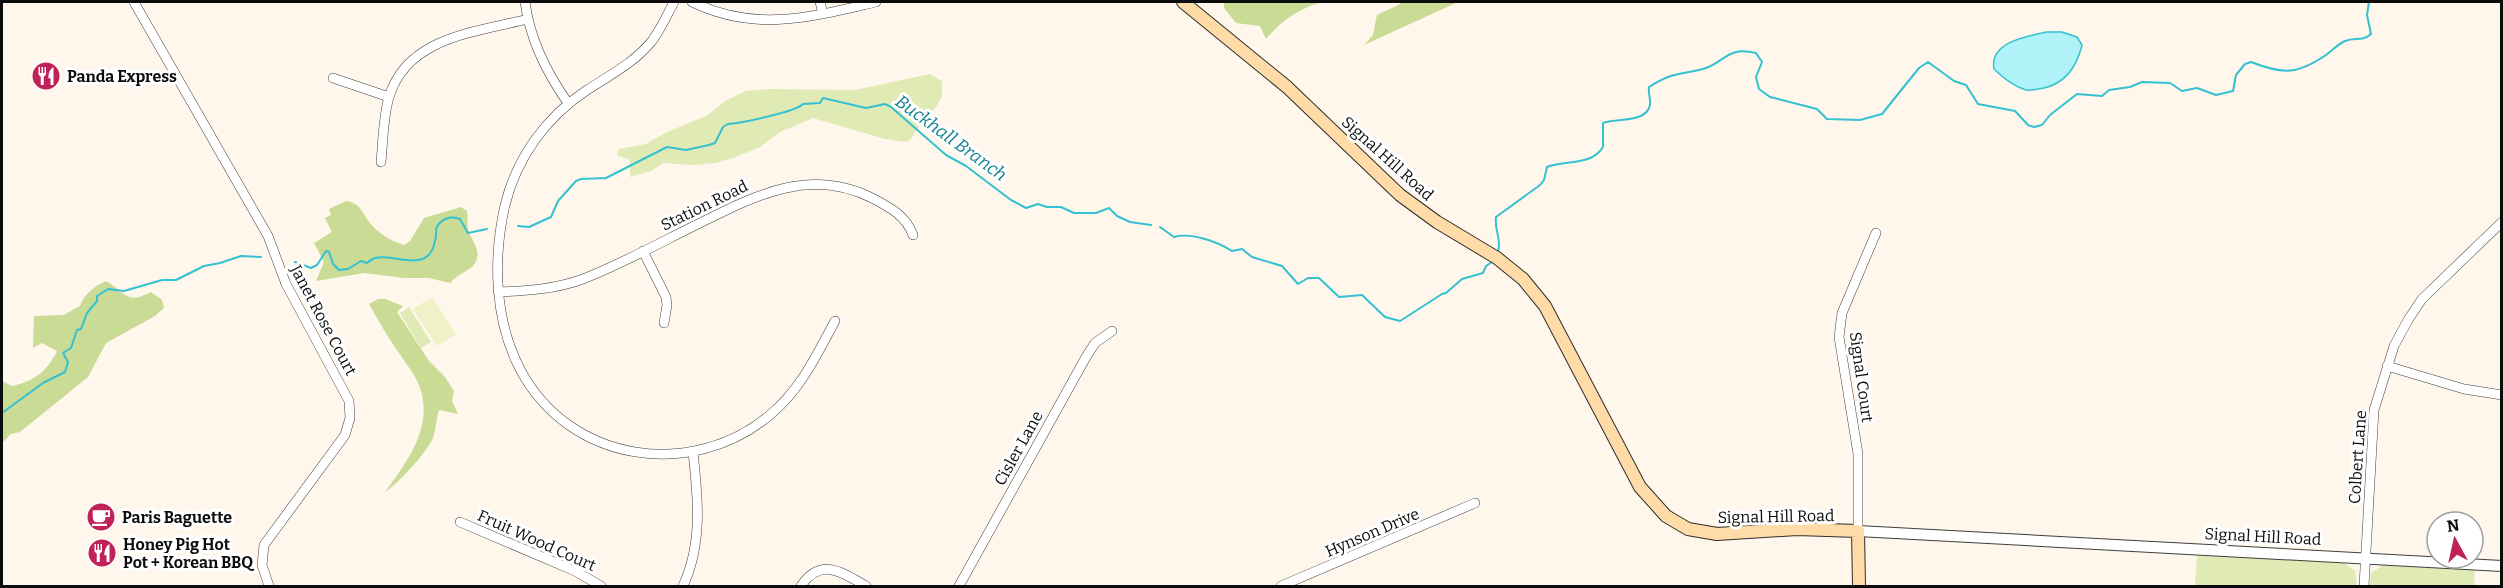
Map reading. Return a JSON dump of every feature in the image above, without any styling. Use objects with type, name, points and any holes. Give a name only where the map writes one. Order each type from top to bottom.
[{"type":"main road","name":"Signal Hill Road","points":[[1183,2],[1287,87],[1400,195],[1437,222],[1497,258],[1523,279],[1543,303],[1636,480],[1666,516],[1688,529],[1717,534],[1797,529],[1858,531]]},
{"type":"main road","points":[[1858,531],[1859,586]]},
{"type":"street","name":"Janet Rose Court","points":[[134,2],[268,236],[286,284],[349,401],[349,424],[342,441],[264,545],[262,565],[268,586]]},
{"type":"street","points":[[525,2],[538,51],[568,103]]},
{"type":"street","points":[[674,2],[652,40],[634,59],[568,103],[536,138],[510,188],[505,207],[498,292],[505,330],[520,369],[535,392],[554,412],[584,434],[614,447],[651,454],[693,452],[731,440],[773,412],[806,374],[835,321]]},
{"type":"street","points":[[692,2],[718,12],[754,20],[789,20],[876,2]]},
{"type":"street","points":[[820,2],[823,14]]},
{"type":"street","points":[[381,162],[389,97],[402,71],[419,55],[448,38],[528,19]]},
{"type":"street","points":[[333,78],[389,97]]},
{"type":"street","name":"Station Road","points":[[498,292],[522,291],[565,284],[598,273],[748,199],[774,190],[805,184],[837,186],[870,197],[903,218],[914,235]]},
{"type":"street","name":"Colbert Lane","points":[[2364,586],[2374,410],[2387,366],[2408,320],[2422,299],[2502,222]]},
{"type":"street","name":"Signal Court","points":[[1858,531],[1858,454],[1839,337],[1842,313],[1876,233]]},
{"type":"street","points":[[643,251],[666,297],[668,305],[664,323]]},
{"type":"street","name":"Cisler Lane","points":[[959,586],[1086,357],[1095,343],[1112,331]]},
{"type":"street","points":[[2387,366],[2464,389],[2502,395]]},
{"type":"street","points":[[683,586],[698,535],[698,497],[693,452]]},
{"type":"street","name":"Hynson Drive","points":[[1281,586],[1475,503]]},
{"type":"street","name":"Fruit Wood Court","points":[[460,522],[575,571],[601,586]]},
{"type":"street","name":"Signal Hill Road","points":[[1858,531],[2502,566]]},
{"type":"street","points":[[801,586],[812,574],[833,569],[866,586]]},
{"type":"green space","points":[[1224,2],[1321,2],[1290,16],[1266,39],[1260,26],[1236,23],[1224,8]]},
{"type":"green space","points":[[1400,2],[1458,2],[1364,45],[1373,35],[1377,15]]},
{"type":"green space","points":[[930,74],[942,81],[942,96],[911,139],[906,142],[885,139],[813,118],[780,132],[760,147],[716,163],[693,165],[663,163],[651,171],[630,177],[630,160],[617,155],[619,149],[646,144],[665,133],[708,115],[725,101],[746,91],[855,90]]},
{"type":"green space","points":[[346,201],[358,206],[381,234],[404,245],[410,241],[424,218],[461,207],[467,211],[468,230],[477,252],[476,261],[471,268],[450,283],[429,278],[404,278],[364,273],[316,281],[324,262],[314,243],[332,232],[325,218],[331,215],[329,209]]},
{"type":"green space","points":[[106,281],[131,297],[143,296],[151,292],[162,300],[164,308],[155,316],[106,343],[88,377],[20,432],[11,434],[2,443],[2,381],[12,386],[34,378],[44,370],[57,351],[42,343],[33,348],[34,316],[64,315],[80,306],[90,291]]},
{"type":"green space","points":[[432,297],[456,334],[437,346],[413,309]]},
{"type":"green space","points":[[378,299],[385,299],[403,306],[397,312],[429,361],[445,377],[454,391],[452,401],[458,414],[439,410],[430,444],[404,475],[385,492],[417,441],[424,413],[423,398],[416,379],[369,304]]},
{"type":"green space","points":[[409,307],[431,342],[421,348],[400,313]]},
{"type":"green space","points":[[2197,554],[2344,563],[2355,571],[2357,586],[2195,586]]},
{"type":"green space","points":[[2385,564],[2425,567],[2425,570],[2475,570],[2474,586],[2370,586],[2371,573]]},
{"type":"water","points":[[2047,32],[2062,32],[2077,37],[2082,45],[2074,67],[2059,82],[2044,88],[2026,90],[2009,81],[1994,69],[1994,60],[2004,46],[2021,38]]},
{"type":"waterway","name":"Buckhall Branch","points":[[1498,252],[1496,217],[1540,185],[1544,180],[1547,167],[1592,157],[1603,147],[1603,123],[1630,119],[1648,111],[1649,87],[1670,76],[1703,69],[1732,53],[1746,51],[1756,53],[1762,62],[1756,77],[1759,89],[1770,97],[1817,109],[1827,119],[1860,120],[1882,114],[1919,68],[1928,62],[1954,81],[1966,85],[1978,104],[2015,111],[2028,125],[2034,127],[2042,125],[2050,115],[2077,94],[2102,96],[2109,90],[2130,87],[2142,82],[2170,83],[2182,91],[2197,88],[2216,95],[2233,91],[2236,75],[2245,64],[2251,62],[2282,71],[2299,69],[2326,55],[2342,42],[2365,38],[2371,34],[2367,15],[2369,2]]},
{"type":"waterway","name":"Buckhall Branch","points":[[518,226],[529,227],[551,217],[558,201],[576,181],[606,178],[667,147],[686,150],[715,143],[723,127],[728,124],[779,114],[803,104],[820,103],[823,98],[866,108],[885,104],[891,107],[946,155],[966,166],[1011,200],[1026,208],[1038,204],[1047,207],[1061,207],[1074,213],[1096,213],[1109,208],[1117,216],[1130,222],[1151,225]]},
{"type":"waterway","name":"Buckhall Branch","points":[[295,262],[311,268],[317,265],[326,251],[329,252],[333,264],[339,270],[348,269],[361,261],[367,263],[374,258],[422,259],[429,255],[435,241],[436,229],[446,219],[453,217],[460,219],[468,233],[487,229]]},
{"type":"waterway","name":"Buckhall Branch","points":[[1160,227],[1174,237],[1196,237],[1212,241],[1232,251],[1242,249],[1252,257],[1282,266],[1298,284],[1308,278],[1319,278],[1339,297],[1362,295],[1385,317],[1400,321],[1446,293],[1462,279],[1483,273],[1486,266],[1492,262]]},
{"type":"waterway","name":"Buckhall Branch","points":[[2,413],[43,383],[65,372],[68,362],[63,353],[71,348],[77,330],[81,329],[87,313],[97,301],[97,296],[108,289],[124,291],[162,280],[176,280],[204,266],[241,256],[261,257]]},
{"type":"place","name":"Panda Express","points":[[46,76]]},
{"type":"place","name":"Paris Baguette","points":[[101,517]]},
{"type":"place","name":"Honey Pig Hot Pot + Korean BBQ","points":[[102,553]]}]
